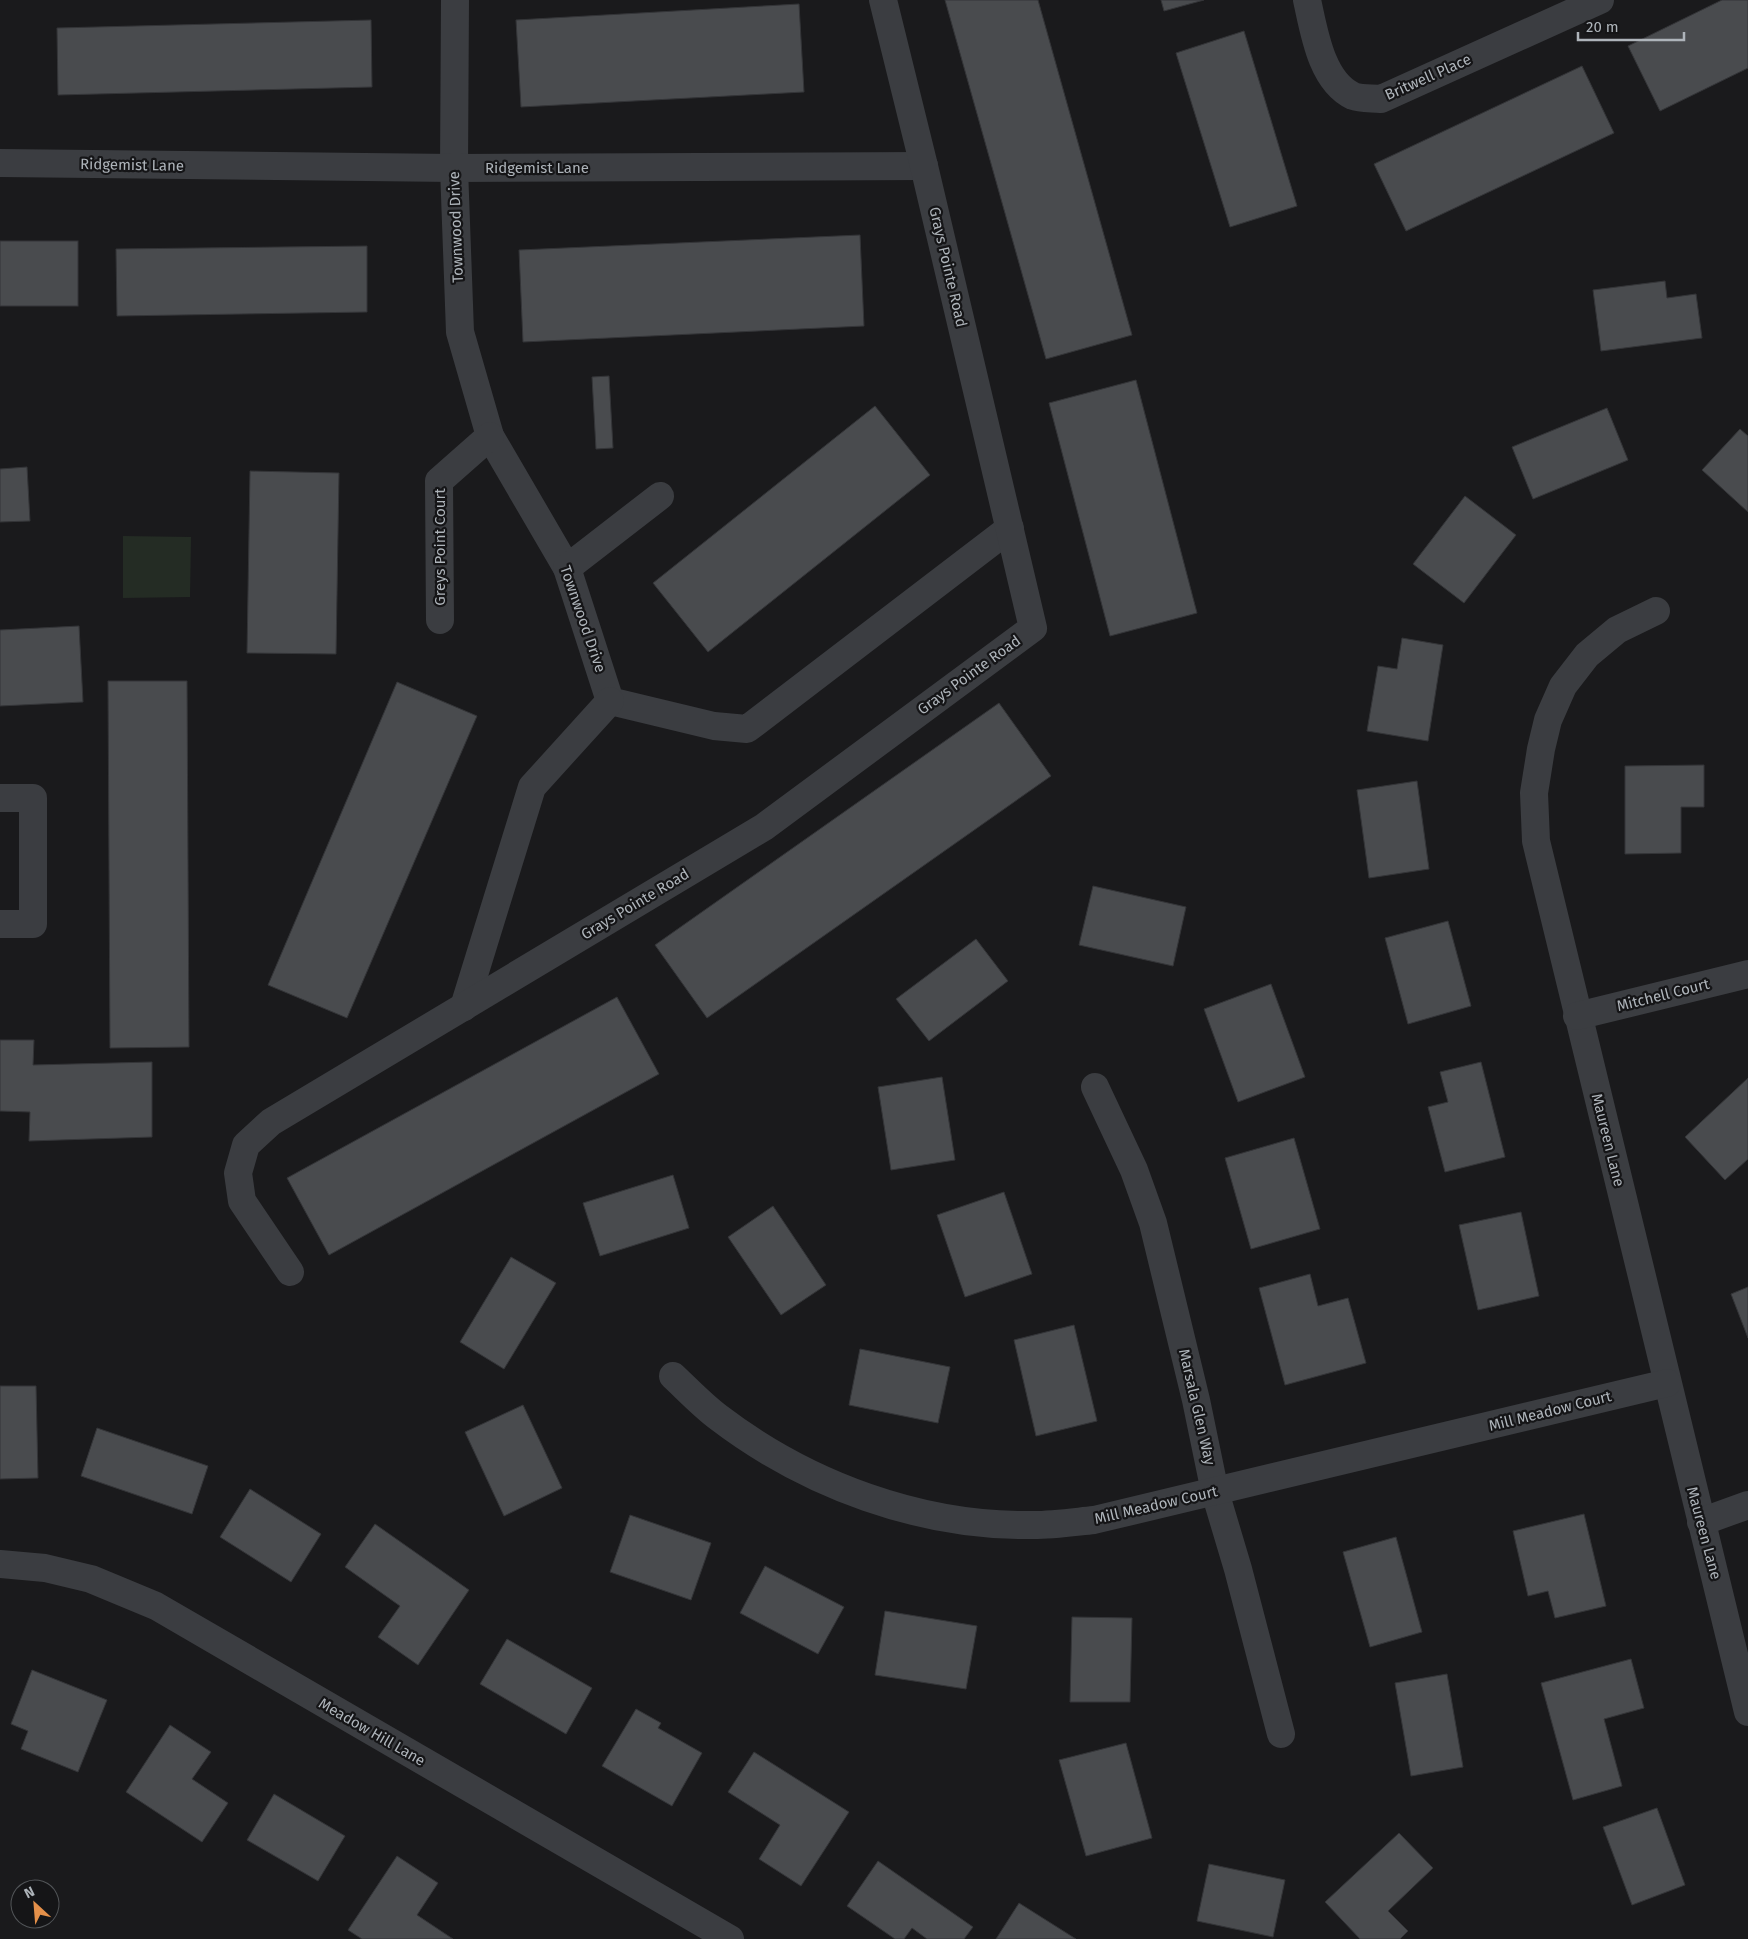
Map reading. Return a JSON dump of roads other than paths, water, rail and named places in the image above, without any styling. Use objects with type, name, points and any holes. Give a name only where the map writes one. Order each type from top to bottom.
[{"type":"street","name":"Townwood Drive","points":[[455,0],[454,168],[460,332],[490,436],[567,568],[610,701]]},
{"type":"street","name":"Grays Pointe Road","points":[[290,1272],[242,1201],[238,1173],[246,1145],[271,1122],[764,827],[1033,628],[883,0]]},
{"type":"street","name":"Britwell Place","points":[[1307,0],[1317,46],[1334,81],[1354,96],[1380,99],[1600,0]]},
{"type":"street","name":"Ridgemist Lane","points":[[0,163],[454,168],[924,166]]},
{"type":"street","name":"Greys Point Court","points":[[440,620],[439,481],[490,436]]},
{"type":"street","points":[[567,568],[660,496]]},
{"type":"street","points":[[464,1007],[532,787],[610,701],[714,726],[747,729],[1010,528]]},
{"type":"street","name":"Maureen Lane","points":[[1656,611],[1617,630],[1587,655],[1563,686],[1548,720],[1541,749],[1534,794],[1536,841],[1577,1016],[1748,1712]]},
{"type":"street","points":[[0,798],[33,798],[34,924],[0,924]]},
{"type":"street","name":"Mitchell Court","points":[[1577,1016],[1748,974]]},
{"type":"street","name":"Marsala Glen Way","points":[[1095,1087],[1134,1170],[1153,1222],[1216,1492],[1281,1734]]},
{"type":"street","name":"Mill Meadow Court","points":[[673,1376],[718,1416],[766,1450],[821,1480],[880,1503],[942,1517],[1004,1524],[1034,1525],[1094,1520],[1667,1383]]},
{"type":"street","points":[[1701,1522],[1748,1505]]},
{"type":"street","name":"Meadow Hill Lane","points":[[0,1564],[44,1568],[92,1579],[156,1606],[730,1939]]}]
